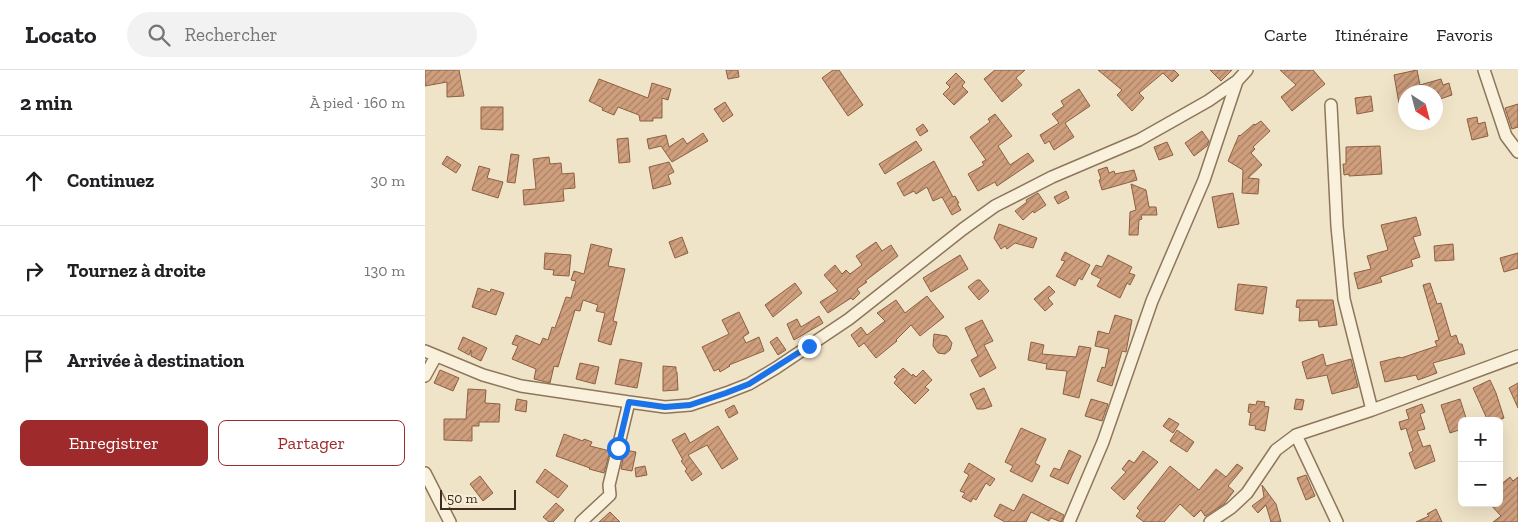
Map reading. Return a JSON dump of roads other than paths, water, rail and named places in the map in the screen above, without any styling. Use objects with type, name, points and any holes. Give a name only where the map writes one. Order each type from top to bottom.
[{"type":"street","points":[[425,376],[430,353],[483,375],[521,386],[665,407],[690,405],[726,393],[749,384],[849,319],[995,206],[1052,177],[1139,140],[1208,101],[1237,81],[1247,70]]},
{"type":"street","points":[[1484,70],[1506,136],[1518,152]]},
{"type":"street","points":[[1069,522],[1103,442],[1152,301],[1205,180],[1237,81]]},
{"type":"street","points":[[1331,105],[1337,226],[1344,299],[1372,410]]},
{"type":"street","points":[[1210,522],[1231,508],[1247,493],[1276,450],[1296,435],[1372,410],[1518,356]]},
{"type":"street","points":[[581,522],[610,495],[609,485],[629,402]]},
{"type":"street","points":[[1296,435],[1337,522]]},
{"type":"street","points":[[425,473],[450,522]]}]
